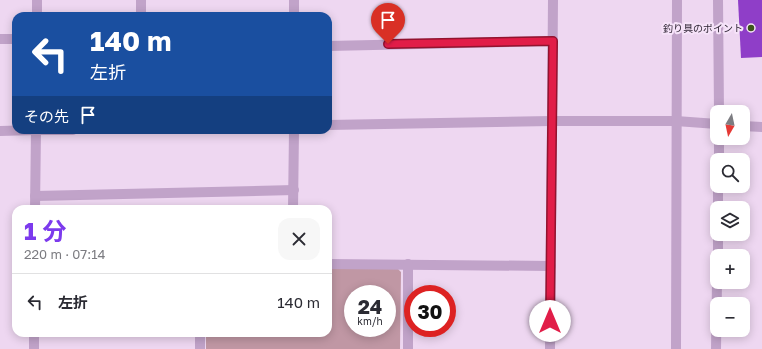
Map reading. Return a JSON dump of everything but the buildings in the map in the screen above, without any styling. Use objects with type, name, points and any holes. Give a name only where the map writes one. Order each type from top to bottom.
[{"type":"street","points":[[37,0],[37,12]]},
{"type":"street","points":[[141,0],[141,12]]},
{"type":"street","points":[[294,0],[294,12]]},
{"type":"street","points":[[550,349],[553,0]]},
{"type":"street","points":[[676,349],[677,0]]},
{"type":"street","points":[[718,0],[719,105]]},
{"type":"street","points":[[0,39],[12,39]]},
{"type":"street","points":[[332,46],[553,41]]},
{"type":"street","points":[[332,125],[551,121],[676,121],[710,123]]},
{"type":"street","points":[[750,126],[762,127]]},
{"type":"street","points":[[0,131],[12,131]]},
{"type":"street","points":[[35,205],[36,134]]},
{"type":"street","points":[[294,134],[294,205]]},
{"type":"street","points":[[35,196],[294,190]]},
{"type":"street","points":[[332,264],[551,266]]},
{"type":"street","points":[[408,264],[408,349]]},
{"type":"street","points":[[716,349],[717,289]]},
{"type":"street","points":[[34,337],[34,349]]},
{"type":"street","points":[[200,337],[200,349]]},
{"type":"shaded area","points":[[332,269],[398,269],[401,272],[400,349],[206,349],[206,337],[332,337]]},
{"type":"place","name":"釣り具のポイント","points":[[751,28]]},
{"type":"route","points":[[388,44],[553,41],[550,321]]}]
